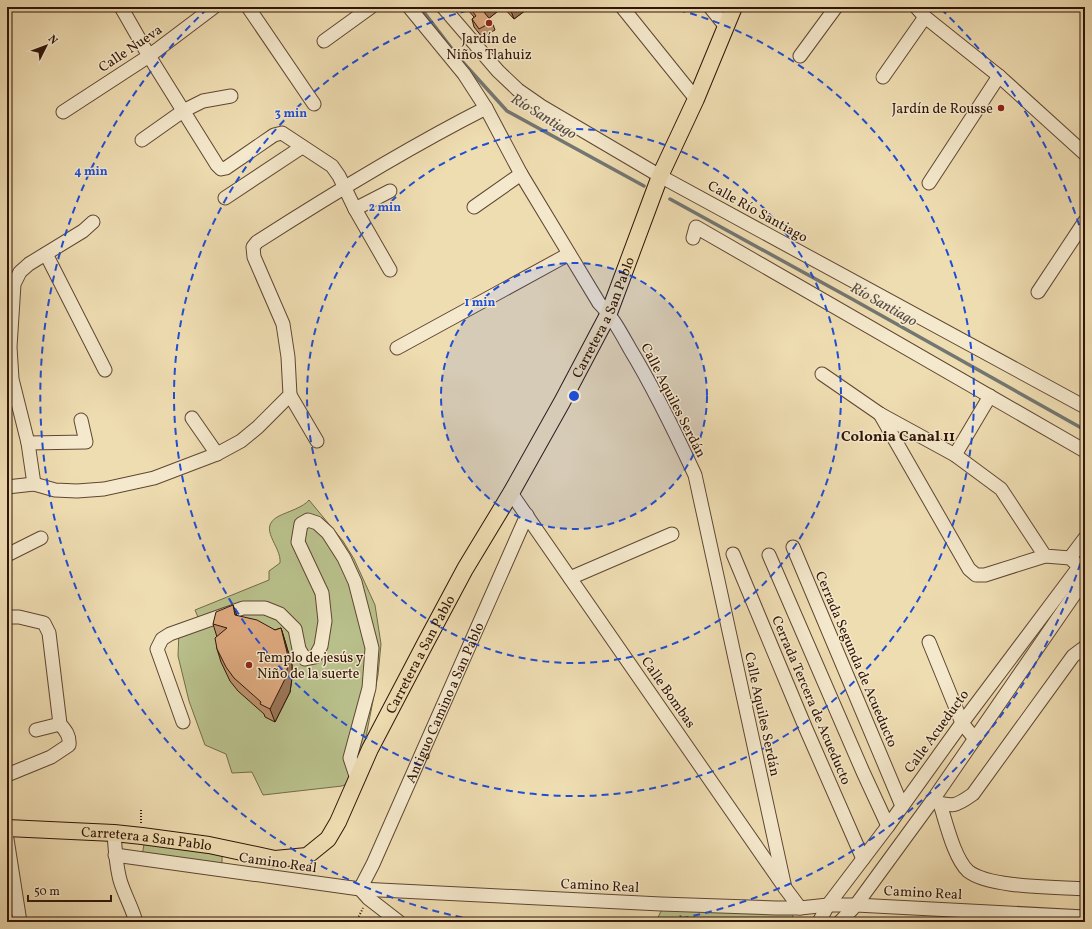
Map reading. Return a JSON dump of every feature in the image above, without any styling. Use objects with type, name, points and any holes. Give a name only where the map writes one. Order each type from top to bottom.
[{"type":"main road","points":[[660,176],[696,99],[734,7]]},
{"type":"main road","name":"Carretera a San Pablo","points":[[7,828],[114,833],[209,845],[275,859],[307,856],[328,839],[338,822],[370,749],[429,635],[465,569],[511,493],[562,402],[609,313],[660,176]]},
{"type":"street","points":[[121,7],[149,56],[217,165],[221,169],[226,168],[278,133],[282,133],[332,166],[339,176],[343,187],[390,270]]},
{"type":"street","name":"Calle Nueva","points":[[63,112],[149,56],[214,7]]},
{"type":"street","points":[[248,7],[314,104]]},
{"type":"street","points":[[324,41],[371,7]]},
{"type":"street","name":"Calle Aquiles Serdán","points":[[409,7],[464,74],[486,108],[521,174],[599,303],[609,313],[639,363],[672,425],[695,475],[785,888]]},
{"type":"street","name":"Calle Río Santiago","points":[[443,7],[498,71],[518,90],[541,106],[660,176],[1085,407]]},
{"type":"street","points":[[622,7],[696,99]]},
{"type":"street","points":[[710,7],[726,27]]},
{"type":"street","points":[[800,56],[836,7]]},
{"type":"street","points":[[916,7],[925,17],[999,76],[1085,154]]},
{"type":"street","points":[[883,77],[925,17]]},
{"type":"street","points":[[929,183],[999,76]]},
{"type":"street","points":[[142,140],[183,111],[203,102],[231,96]]},
{"type":"street","points":[[317,441],[290,395],[288,357],[283,324],[254,257],[252,247],[257,242],[343,187],[456,123],[486,108]]},
{"type":"street","points":[[225,198],[302,147]]},
{"type":"street","points":[[474,207],[521,174]]},
{"type":"street","points":[[355,208],[390,191]]},
{"type":"street","points":[[1038,292],[1085,221]]},
{"type":"street","points":[[34,484],[28,443],[12,379],[9,324],[14,284],[20,272],[29,264],[83,231],[94,222]]},
{"type":"street","points":[[693,238],[696,227],[1085,451]]},
{"type":"street","points":[[46,254],[105,370]]},
{"type":"street","points":[[397,348],[569,254]]},
{"type":"street","points":[[822,374],[880,414],[955,455],[1001,490],[1045,556]]},
{"type":"street","points":[[7,487],[34,484],[55,490],[77,491],[104,489],[154,478],[217,454],[241,441],[258,427],[290,395]]},
{"type":"street","points":[[955,455],[990,396]]},
{"type":"street","points":[[880,414],[968,569],[976,575],[985,575],[1045,556],[1081,568]]},
{"type":"street","points":[[192,418],[217,454]]},
{"type":"street","points":[[28,443],[86,442],[81,420]]},
{"type":"street","name":"Calle Bombas","points":[[511,493],[800,908]]},
{"type":"street","name":"Antiguo Camino a San Pablo","points":[[364,893],[373,864],[527,515]]},
{"type":"street","points":[[183,722],[157,650],[162,639],[170,634],[243,608],[266,608],[280,614],[295,629],[299,649],[305,659],[315,657],[321,646],[325,620],[322,593],[298,542],[301,524],[308,520],[318,523],[328,533],[344,558],[355,582],[372,648],[369,688],[350,758],[357,779]]},
{"type":"street","points":[[570,578],[672,534]]},
{"type":"street","points":[[7,555],[41,538]]},
{"type":"street","points":[[840,922],[856,905],[936,802],[1081,568],[1085,538]]},
{"type":"street","name":"Cerrada Segunda de Acueducto","points":[[793,547],[902,806]]},
{"type":"street","name":"Cerrada Tercera de Acueducto","points":[[733,554],[806,729],[863,859]]},
{"type":"street","points":[[769,555],[888,826]]},
{"type":"street","name":"Calle Acueducto","points":[[819,922],[828,904],[888,826],[962,723],[1081,568]]},
{"type":"street","points":[[7,617],[44,623],[49,633],[60,724],[67,732],[70,739],[69,745],[51,757],[7,775]]},
{"type":"street","points":[[929,642],[962,723],[975,739]]},
{"type":"street","points":[[936,802],[951,806],[961,802],[973,794],[1073,656],[1085,647]]},
{"type":"street","points":[[36,730],[60,724]]},
{"type":"street","points":[[936,802],[956,852],[968,870],[980,878],[1009,884],[1085,889]]},
{"type":"street","points":[[114,833],[115,855],[120,881],[132,908],[136,922]]},
{"type":"street","points":[[7,838],[20,922]]},
{"type":"street","name":"Camino Real","points":[[115,855],[364,893],[800,908],[828,904],[1030,918],[1085,916]]},
{"type":"street","points":[[364,893],[399,922]]},
{"type":"path","points":[[356,922],[364,893]]},
{"type":"green space","points":[[309,500],[343,541],[354,559],[375,605],[381,644],[378,675],[364,747],[349,783],[342,786],[263,795],[252,772],[232,773],[226,754],[205,745],[189,701],[178,656],[179,631],[200,622],[195,610],[269,580],[269,571],[280,563],[280,557],[270,532],[270,526],[279,516],[307,503]]},
{"type":"green space","points":[[144,844],[222,854],[222,867],[142,856]]},
{"type":"green space","points":[[665,902],[794,907],[792,922],[656,922]]},
{"type":"building","points":[[469,7],[490,7],[484,12],[492,22],[479,29],[472,19],[476,16]]},
{"type":"building","points":[[507,7],[517,7],[511,11]]},
{"type":"building","points":[[233,605],[235,615],[257,620],[275,630],[281,628],[287,652],[288,665],[285,679],[270,709],[260,704],[261,702],[234,678],[226,667],[217,649],[215,638],[227,628],[213,624],[216,612]]},
{"type":"waterway","name":"Río Santiago","points":[[420,7],[459,58],[507,111],[644,186]]},
{"type":"waterway","name":"Río Santiago","points":[[670,199],[1085,430]]},
{"type":"place","name":"Jardín de Niños Tlahuiz","points":[[489,23]]},
{"type":"place","name":"Jardín de Rousse","points":[[1001,108]]},
{"type":"place","name":"Templo de jesús y Niño de la suerte","points":[[249,665]]},
{"type":"district","name":"Colonia Canal 11","points":[[898,436]]}]
